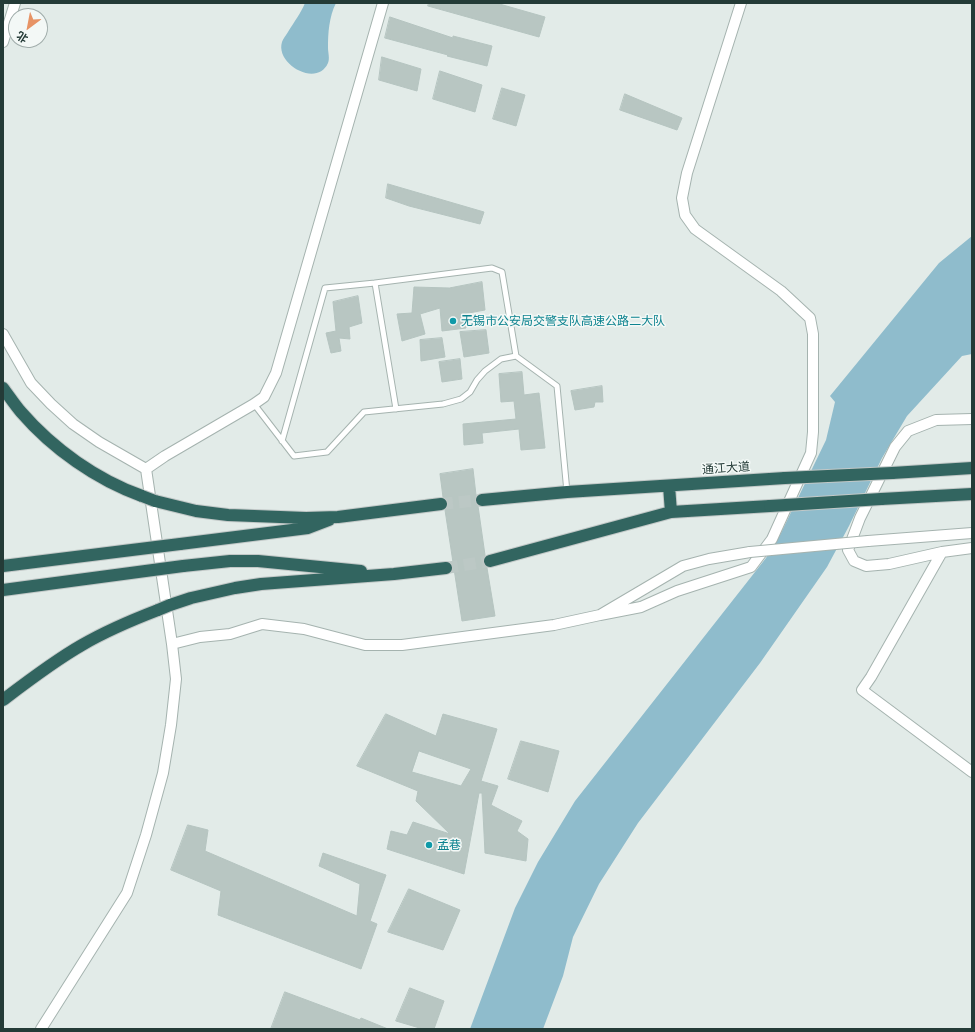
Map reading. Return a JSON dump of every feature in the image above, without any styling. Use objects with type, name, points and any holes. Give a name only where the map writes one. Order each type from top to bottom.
[{"type":"highway","points":[[3,388],[22,413],[53,444],[92,472],[130,492],[155,501],[196,511],[264,517],[338,517],[441,504]]},
{"type":"highway","name":"通江大道","points":[[482,500],[568,492],[972,468]]},
{"type":"highway","points":[[669,486],[671,512]]},
{"type":"highway","points":[[490,561],[671,512],[972,494]]},
{"type":"highway","points":[[3,566],[308,528],[338,517]]},
{"type":"highway","points":[[3,590],[230,561],[258,561],[394,574]]},
{"type":"highway","points":[[3,700],[39,673],[82,645],[130,621],[191,598],[261,584],[394,574],[446,568]]},
{"type":"street","points":[[3,42],[6,25],[15,3]]},
{"type":"street","points":[[146,469],[165,456],[264,397],[276,373],[383,3]]},
{"type":"street","points":[[172,644],[200,637],[230,634],[262,624],[304,629],[365,645],[402,645],[554,625],[641,606],[677,591],[751,567],[772,539],[811,453],[813,432],[813,334],[810,318],[782,291],[695,229],[685,215],[682,198],[687,173],[741,3]]},
{"type":"street","points":[[3,334],[31,383],[51,404],[73,424],[99,442],[146,469]]},
{"type":"street","points":[[972,419],[936,420],[908,431],[895,447],[860,518],[848,550],[854,561],[866,566],[889,564],[942,552],[972,548]]},
{"type":"street","points":[[41,1029],[127,893],[146,836],[162,773],[171,725],[176,679],[146,469]]},
{"type":"street","points":[[600,615],[683,566],[709,559],[750,552],[972,533]]},
{"type":"street","points":[[942,552],[871,677],[862,690],[972,772]]},
{"type":"lane","points":[[282,441],[324,288],[492,268],[502,272],[516,356],[557,386],[568,492]]},
{"type":"lane","points":[[375,283],[396,410]]},
{"type":"lane","points":[[254,404],[294,456],[327,452],[364,412],[396,410],[443,404],[461,399],[470,392],[477,380],[485,371],[501,359],[516,356]]},
{"type":"water","points":[[305,3],[336,3],[329,25],[329,61],[323,70],[315,73],[307,73],[298,70],[285,58],[282,50],[282,42]]},
{"type":"water","points":[[972,236],[972,354],[962,356],[907,416],[882,458],[827,567],[760,663],[638,823],[599,884],[573,937],[563,976],[543,1029],[470,1029],[515,908],[538,862],[575,801],[766,558],[781,533],[826,440],[835,402],[830,396],[939,263]]},
{"type":"building","points":[[429,3],[496,3],[545,17],[539,37],[428,6]]},
{"type":"building","points":[[390,17],[453,38],[453,36],[492,46],[487,66],[385,38]]},
{"type":"building","points":[[382,57],[421,69],[417,91],[379,80]]},
{"type":"building","points":[[440,71],[482,85],[475,112],[433,99]]},
{"type":"building","points":[[502,88],[525,95],[516,126],[493,119]]},
{"type":"building","points":[[625,94],[682,118],[677,130],[620,110]]},
{"type":"building","points":[[388,184],[484,212],[480,224],[409,206],[386,198]]},
{"type":"building","points":[[482,282],[485,310],[463,314],[466,328],[442,331],[440,308],[420,314],[425,334],[402,341],[397,314],[412,313],[414,287],[449,288]]},
{"type":"building","points":[[358,296],[362,323],[349,327],[350,339],[339,338],[341,351],[331,353],[326,333],[336,331],[333,302]]},
{"type":"building","points":[[486,330],[489,353],[464,357],[460,332]]},
{"type":"building","points":[[442,338],[445,357],[421,361],[420,340]]},
{"type":"building","points":[[460,359],[462,379],[442,382],[439,362]]},
{"type":"building","points":[[522,372],[524,395],[539,393],[545,448],[521,450],[519,429],[482,433],[483,443],[464,445],[463,424],[516,419],[514,401],[501,402],[499,374]]},
{"type":"building","points":[[602,386],[603,402],[595,402],[594,407],[575,410],[571,391]]},
{"type":"building","points":[[473,469],[476,495],[475,501],[478,506],[485,555],[483,563],[487,568],[495,616],[462,621],[445,510],[448,507],[448,503],[447,499],[443,497],[440,474]]},
{"type":"building","points":[[386,714],[436,736],[443,714],[497,729],[481,781],[498,786],[491,805],[522,821],[517,831],[528,839],[526,861],[485,853],[482,793],[479,793],[464,874],[387,849],[391,831],[407,835],[413,822],[450,834],[416,801],[418,791],[357,766]],"holes":[[[419,751],[471,769],[461,786],[412,772]]]},
{"type":"building","points":[[521,741],[559,751],[548,792],[508,779]]},
{"type":"building","points":[[188,825],[208,830],[205,851],[357,916],[360,884],[319,866],[323,853],[386,875],[370,921],[377,924],[361,969],[218,915],[221,891],[171,870]]},
{"type":"building","points":[[409,889],[460,910],[443,950],[388,932]]},
{"type":"building","points":[[410,988],[444,1001],[434,1029],[423,1029],[396,1021]]},
{"type":"building","points":[[285,992],[360,1020],[361,1018],[388,1029],[271,1029]]},
{"type":"tunnel","points":[[441,504],[482,500]]},
{"type":"tunnel","points":[[446,568],[490,561]]},
{"type":"place","name":"无锡市公安局交警支队高速公路二大队","points":[[453,321]]},
{"type":"place","name":"孟巷","points":[[429,845]]}]
